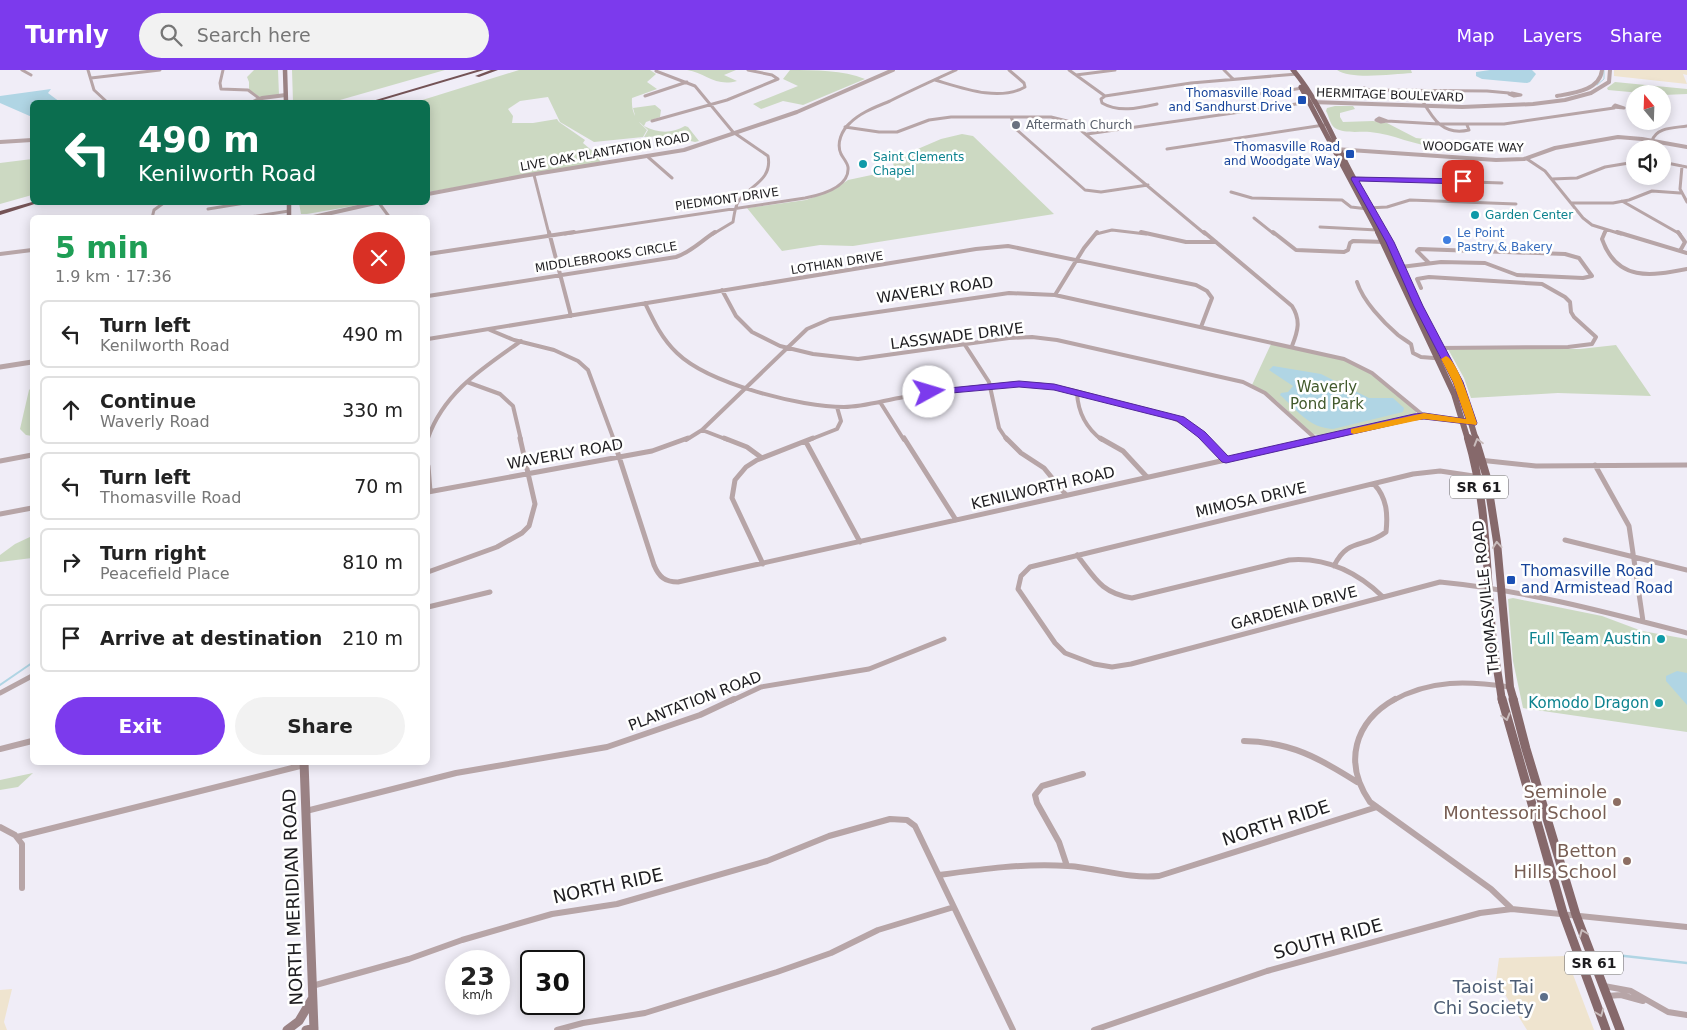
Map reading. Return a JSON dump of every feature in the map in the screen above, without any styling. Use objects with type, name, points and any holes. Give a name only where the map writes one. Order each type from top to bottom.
[{"type":"highway","points":[[379,100],[482,70]]},
{"type":"highway","points":[[398,100],[496,70]]},
{"type":"highway","points":[[0,207],[30,199]]},
{"type":"highway","points":[[0,213],[30,204]]},
{"type":"main road","points":[[284,70],[286,100]]},
{"type":"main road","name":"THOMASVILLE ROAD","points":[[1292,72],[1314,102],[1320,125],[1336,148]]},
{"type":"main road","name":"THOMASVILLE ROAD","points":[[1292,72],[1314,102],[1327,125],[1351,178],[1368,209],[1390,242],[1412,293],[1458,382],[1472,423],[1487,478],[1497,542],[1510,687],[1526,749],[1576,915],[1620,1030]]},
{"type":"main road","points":[[289,205],[289,215]]},
{"type":"main road","name":"THOMASVILLE ROAD","points":[[1368,209],[1454,394],[1474,459],[1484,514],[1499,685],[1562,913],[1606,1030]]},
{"type":"main road","points":[[1393,266],[1401,266]]},
{"type":"main road","points":[[1405,292],[1412,293]]},
{"type":"main road","points":[[1418,318],[1425,319]]},
{"type":"main road","name":"NORTH MERIDIAN ROAD","points":[[304,765],[313,991],[312,1029]]},
{"type":"main road","points":[[1533,812],[1545,814]]},
{"type":"main road","points":[[287,1030],[303,1016],[313,991]]},
{"type":"street","points":[[22,70],[31,75]]},
{"type":"street","points":[[88,70],[97,95],[104,100]]},
{"type":"street","points":[[91,78],[160,70]]},
{"type":"street","points":[[223,70],[220,83],[221,89],[248,90],[260,99],[286,95]]},
{"type":"street","points":[[652,121],[737,96],[778,79],[772,75],[748,70]]},
{"type":"street","name":"LIVE OAK PLANTATION ROAD","points":[[430,194],[684,150],[797,112],[892,70]]},
{"type":"street","points":[[845,127],[861,114],[956,70]]},
{"type":"street","points":[[934,80],[978,91],[1010,92],[1023,89],[1025,87],[1024,83],[1009,70]]},
{"type":"street","points":[[1069,70],[1105,96]]},
{"type":"street","points":[[1076,75],[1115,70]]},
{"type":"street","points":[[1224,70],[1233,79]]},
{"type":"street","name":"HERMITAGE BOULEVARD","points":[[1426,106],[1497,103],[1561,95],[1592,86],[1600,80],[1602,70]]},
{"type":"street","name":"HERMITAGE BOULEVARD","points":[[1314,102],[1426,106],[1515,106],[1570,98],[1591,92],[1605,85],[1610,79],[1610,70]]},
{"type":"street","name":"MIDDLEBROOKS CIRCLE","points":[[430,296],[670,258],[688,253],[700,242],[731,224],[740,200],[763,179],[769,162],[768,156],[735,134],[698,88],[688,82],[656,71]]},
{"type":"street","points":[[1156,104],[1119,108],[1102,104],[1101,99],[1105,96],[1191,83],[1292,72]]},
{"type":"street","points":[[644,96],[688,82]]},
{"type":"street","points":[[1202,97],[1231,92],[1267,94],[1302,88]]},
{"type":"street","points":[[1372,90],[1487,91],[1509,94]]},
{"type":"street","points":[[1416,90],[1440,127],[1461,132],[1469,130],[1467,124]]},
{"type":"street","points":[[1087,134],[1314,102]]},
{"type":"street","points":[[1387,121],[1438,124],[1521,123],[1614,108]]},
{"type":"street","points":[[845,127],[893,132],[905,130],[929,120],[945,117],[1061,118],[1071,122],[1148,184],[1295,309],[1299,325],[1292,346]]},
{"type":"street","points":[[1011,117],[1014,126],[1081,188],[1094,192],[1148,184]]},
{"type":"street","points":[[1167,148],[1327,125]]},
{"type":"street","points":[[1652,140],[1654,134],[1658,132],[1687,126]]},
{"type":"street","name":"PIEDMONT DRIVE","points":[[430,254],[811,196],[837,186],[843,181],[848,171],[848,165],[840,152],[839,144],[845,127]]},
{"type":"street","name":"WOODGATE WAY","points":[[1336,148],[1376,150],[1435,157],[1527,159],[1555,148],[1613,138],[1644,140]]},
{"type":"street","points":[[1,143],[30,140]]},
{"type":"street","name":"WOODGATE WAY","points":[[1671,144],[1687,147]]},
{"type":"street","points":[[648,157],[672,178]]},
{"type":"street","points":[[1527,159],[1543,168],[1586,221],[1606,230],[1687,253]]},
{"type":"street","points":[[1552,179],[1577,178],[1605,167],[1626,164]]},
{"type":"street","points":[[1671,164],[1687,167]]},
{"type":"street","points":[[1682,166],[1680,192],[1687,202]]},
{"type":"street","points":[[534,175],[571,316]]},
{"type":"street","points":[[1351,178],[1502,183]]},
{"type":"street","points":[[1571,204],[1622,202],[1649,191],[1680,192]]},
{"type":"street","points":[[1231,192],[1252,198],[1342,200],[1351,207],[1368,209],[1387,207],[1410,200],[1516,204]]},
{"type":"street","points":[[1622,202],[1681,234],[1685,242],[1680,251]]},
{"type":"street","points":[[153,215],[154,210],[160,205]]},
{"type":"street","points":[[208,209],[233,205]]},
{"type":"street","points":[[323,215],[371,205]]},
{"type":"street","points":[[263,215],[289,211]]},
{"type":"street","points":[[1254,218],[1290,247],[1299,251],[1344,252],[1348,250],[1349,244],[1353,241],[1390,242]]},
{"type":"street","points":[[1320,227],[1377,230]]},
{"type":"street","points":[[1055,295],[1076,259],[1095,234],[1110,230],[1125,230],[1202,244],[1216,242]]},
{"type":"street","points":[[1606,230],[1602,236],[1602,243],[1616,262],[1628,272],[1649,276],[1687,269]]},
{"type":"street","name":"LOTHIAN DRIVE","points":[[430,340],[722,290],[993,247],[1020,247],[1184,281],[1205,290],[1212,298],[1201,327]]},
{"type":"street","points":[[1401,266],[1418,266],[1441,262],[1491,264],[1517,275],[1583,278],[1592,276],[1579,258],[1570,254],[1419,249],[1417,251],[1429,264]]},
{"type":"street","points":[[0,254],[30,250]]},
{"type":"street","points":[[1421,288],[1417,279],[1428,277],[1536,283],[1565,297],[1570,302],[1571,312],[1574,317],[1596,337],[1592,344],[1568,347],[1432,348]]},
{"type":"street","points":[[1357,282],[1359,290],[1398,334],[1411,344],[1413,353],[1421,357],[1446,359]]},
{"type":"street","name":"LASSWADE DRIVE","points":[[722,290],[732,311],[747,328],[754,334],[787,347],[858,360],[1020,337],[1043,338],[1231,378],[1265,393],[1316,439]]},
{"type":"street","name":"WAVERLY ROAD","points":[[430,492],[674,445],[702,430],[787,347],[810,327],[823,321],[840,316],[1010,293],[1055,295],[1332,355],[1358,365],[1372,373],[1424,416]]},
{"type":"street","points":[[645,303],[662,337],[679,355],[714,376],[745,388],[795,402],[837,408],[929,392],[1036,384],[1077,392],[1180,419],[1202,435],[1226,460]]},
{"type":"street","points":[[490,330],[505,337],[563,354],[584,366],[590,373],[620,456]]},
{"type":"street","points":[[430,433],[438,412],[456,391],[521,341]]},
{"type":"street","points":[[965,345],[991,387],[999,428],[1003,436],[1021,452],[1044,468],[1066,495]]},
{"type":"street","points":[[0,367],[30,362]]},
{"type":"street","points":[[430,571],[482,553],[515,537],[530,524],[534,512],[535,504],[512,406],[504,397],[492,390],[467,382]]},
{"type":"street","points":[[1077,392],[1083,417],[1089,428],[1100,440],[1120,449],[1129,456],[1147,477]]},
{"type":"street","points":[[880,402],[956,520]]},
{"type":"street","points":[[763,564],[732,498],[732,488],[736,476],[750,464],[762,458],[806,442],[839,427],[840,422],[837,408]]},
{"type":"street","points":[[1424,416],[1472,423]]},
{"type":"street","name":"KENILWORTH ROAD","points":[[620,456],[654,565],[661,578],[668,582],[684,582],[1424,416]]},
{"type":"street","points":[[702,430],[747,447],[762,458]]},
{"type":"street","points":[[806,442],[860,542]]},
{"type":"street","points":[[0,461],[30,456]]},
{"type":"street","points":[[1474,459],[1531,466],[1686,466]]},
{"type":"street","points":[[1595,465],[1629,526],[1643,621]]},
{"type":"street","name":"MIMOSA DRIVE","points":[[1023,572],[1030,567],[1077,555],[1432,471],[1487,478]]},
{"type":"street","points":[[1334,566],[1339,554],[1345,548],[1379,538],[1386,532],[1386,499],[1374,484]]},
{"type":"street","points":[[0,514],[30,508]]},
{"type":"street","points":[[1564,540],[1687,570]]},
{"type":"street","points":[[1077,555],[1102,588],[1125,597],[1150,594],[1297,558],[1334,566],[1355,576],[1383,597]]},
{"type":"street","name":"GARDENIA DRIVE","points":[[1023,572],[1018,580],[1018,589],[1055,644],[1065,653],[1094,664],[1112,667],[1132,664],[1440,582],[1465,583],[1643,621],[1687,633]]},
{"type":"street","points":[[430,607],[490,592]]},
{"type":"street","name":"PLANTATION ROAD","points":[[306,811],[456,773],[607,747],[700,715],[761,687],[869,670],[944,639]]},
{"type":"street","points":[[0,693],[30,677]]},
{"type":"street","points":[[1510,687],[1462,681],[1436,684],[1410,693],[1381,709],[1365,723],[1360,732],[1355,763],[1358,782],[1363,792],[1377,807],[1491,889],[1512,909]]},
{"type":"street","points":[[1244,741],[1282,743],[1303,750],[1358,782]]},
{"type":"street","points":[[0,749],[30,742]]},
{"type":"street","points":[[17,837],[300,765]]},
{"type":"street","points":[[1067,866],[1058,842],[1037,803],[1035,795],[1042,786],[1083,774]]},
{"type":"street","name":"NORTH RIDE","points":[[313,991],[462,940],[552,914],[617,904],[757,864],[829,836],[890,819],[902,819],[909,821],[915,826],[939,875],[1027,867],[1067,866],[1136,879],[1159,876],[1377,807]]},
{"type":"street","points":[[0,827],[17,837],[22,844],[22,888]]},
{"type":"street","points":[[939,875],[1013,1030]]},
{"type":"street","points":[[557,1030],[583,1023],[645,1013],[768,975],[814,960],[878,930],[954,907]]},
{"type":"street","name":"SOUTH RIDE","points":[[1094,1030],[1266,971],[1480,913],[1512,909],[1687,927]]},
{"type":"street","points":[[1605,991],[1651,1003],[1668,1012],[1687,1016]]},
{"type":"shaded area","points":[[1614,70],[1687,70],[1687,75],[1683,74],[1687,84],[1614,76]]},
{"type":"shaded area","name":"Taoist Tai Chi Society","points":[[1566,956],[1594,1030],[1527,1030],[1496,980],[1499,958]]},
{"type":"shaded area","points":[[12,989],[4,1022],[7,1030],[0,1030],[0,990]]},
{"type":"green space","points":[[254,70],[278,70],[279,95],[261,98],[249,90],[247,77]]},
{"type":"green space","points":[[292,70],[445,70],[340,100],[293,100]]},
{"type":"green space","points":[[519,70],[650,70],[656,74],[647,82],[657,89],[632,98],[632,108],[635,116],[647,130],[643,137],[594,142],[560,122],[548,97],[520,101],[508,109],[513,116],[512,123],[533,123],[557,119],[559,122],[585,140],[583,143],[596,154],[601,163],[430,192],[430,100],[422,100]]},
{"type":"green space","points":[[687,70],[736,70],[724,75],[737,81],[717,81]]},
{"type":"green space","points":[[790,70],[838,72],[865,79],[803,105],[783,101],[761,109],[753,104],[798,86],[783,79]]},
{"type":"green space","points":[[1337,70],[1411,70],[1412,73],[1362,76]]},
{"type":"green space","points":[[1615,82],[1646,85],[1626,85],[1626,92],[1608,90],[1607,88]]},
{"type":"green space","points":[[1671,87],[1687,89],[1687,94],[1671,95]]},
{"type":"green space","points":[[655,105],[661,110],[660,117],[646,122],[644,126],[664,132],[685,126],[688,127],[699,141],[695,142],[668,136],[644,137],[648,130],[636,119],[633,108]]},
{"type":"green space","points":[[1353,106],[1355,109],[1340,113],[1343,122],[1373,121],[1387,123],[1416,138],[1434,140],[1439,147],[1421,145],[1379,133],[1339,130],[1332,125],[1326,111],[1327,108]]},
{"type":"green space","points":[[962,134],[973,136],[1054,214],[853,246],[820,245],[782,251],[747,208],[806,200],[833,190],[848,180],[895,170],[892,160],[941,139]]},
{"type":"green space","points":[[30,159],[30,196],[0,204],[0,163]]},
{"type":"green space","points":[[299,205],[359,205],[307,214],[301,214]]},
{"type":"green space","name":"Waverly Pond Park","points":[[1271,344],[1343,360],[1371,374],[1416,411],[1416,415],[1324,436],[1312,434],[1277,401],[1252,385]]},
{"type":"green space","points":[[1616,345],[1651,396],[1558,393],[1471,398],[1464,378],[1448,349],[1580,349]]},
{"type":"green space","points":[[29,390],[30,436],[26,435],[20,429]]},
{"type":"green space","points":[[30,537],[30,558],[0,562],[0,555],[15,544]]},
{"type":"green space","points":[[1513,598],[1602,616],[1642,631],[1687,639],[1687,732],[1523,708],[1513,661],[1508,599]]},
{"type":"green space","points":[[33,773],[18,787],[0,790],[0,780]]},
{"type":"water","points":[[1532,70],[1536,74],[1527,83],[1482,79],[1476,76],[1476,72]]},
{"type":"water","points":[[51,89],[48,93],[57,100],[30,100],[30,116],[0,103],[0,96]]},
{"type":"water","points":[[1273,366],[1321,374],[1369,398],[1393,398],[1404,408],[1403,412],[1333,429],[1325,428],[1310,422],[1280,395],[1281,393],[1288,392],[1293,386],[1269,370]]},
{"type":"water","points":[[1677,671],[1687,673],[1687,705],[1666,681],[1666,676]]},
{"type":"waterway","points":[[1597,85],[1604,79],[1604,70]]},
{"type":"waterway","points":[[0,685],[30,664]]},
{"type":"waterway","points":[[1598,953],[1687,963]]},
{"type":"slow traffic","points":[[1354,431],[1424,416],[1472,423],[1458,382],[1446,359]]},
{"type":"place","name":"Thomasville Road and Sandhurst Drive","points":[[1302,100]]},
{"type":"place","name":"Aftermath Church","points":[[1016,125]]},
{"type":"place","name":"Thomasville Road and Woodgate Way","points":[[1350,154]]},
{"type":"place","name":"Saint Clements Chapel","points":[[863,164]]},
{"type":"place","name":"Garden Center","points":[[1475,215]]},
{"type":"place","name":"Le Point Pastry & Bakery","points":[[1447,240]]},
{"type":"place","name":"Thomasville Road and Armistead Road","points":[[1511,580]]},
{"type":"place","name":"Full Team Austin","points":[[1661,639]]},
{"type":"place","name":"Komodo Dragon","points":[[1659,703]]},
{"type":"place","name":"Seminole Montessori School","points":[[1617,802]]},
{"type":"place","name":"Betton Hills School","points":[[1627,861]]},
{"type":"place","name":"Taoist Tai Chi Society","points":[[1544,997]]},
{"type":"route","points":[[929,392],[1019,384],[1054,387],[1163,413],[1185,421],[1202,435],[1226,460],[1414,417],[1424,416],[1472,423],[1458,382],[1406,280],[1390,242],[1354,179],[1388,178],[1463,181]]}]
